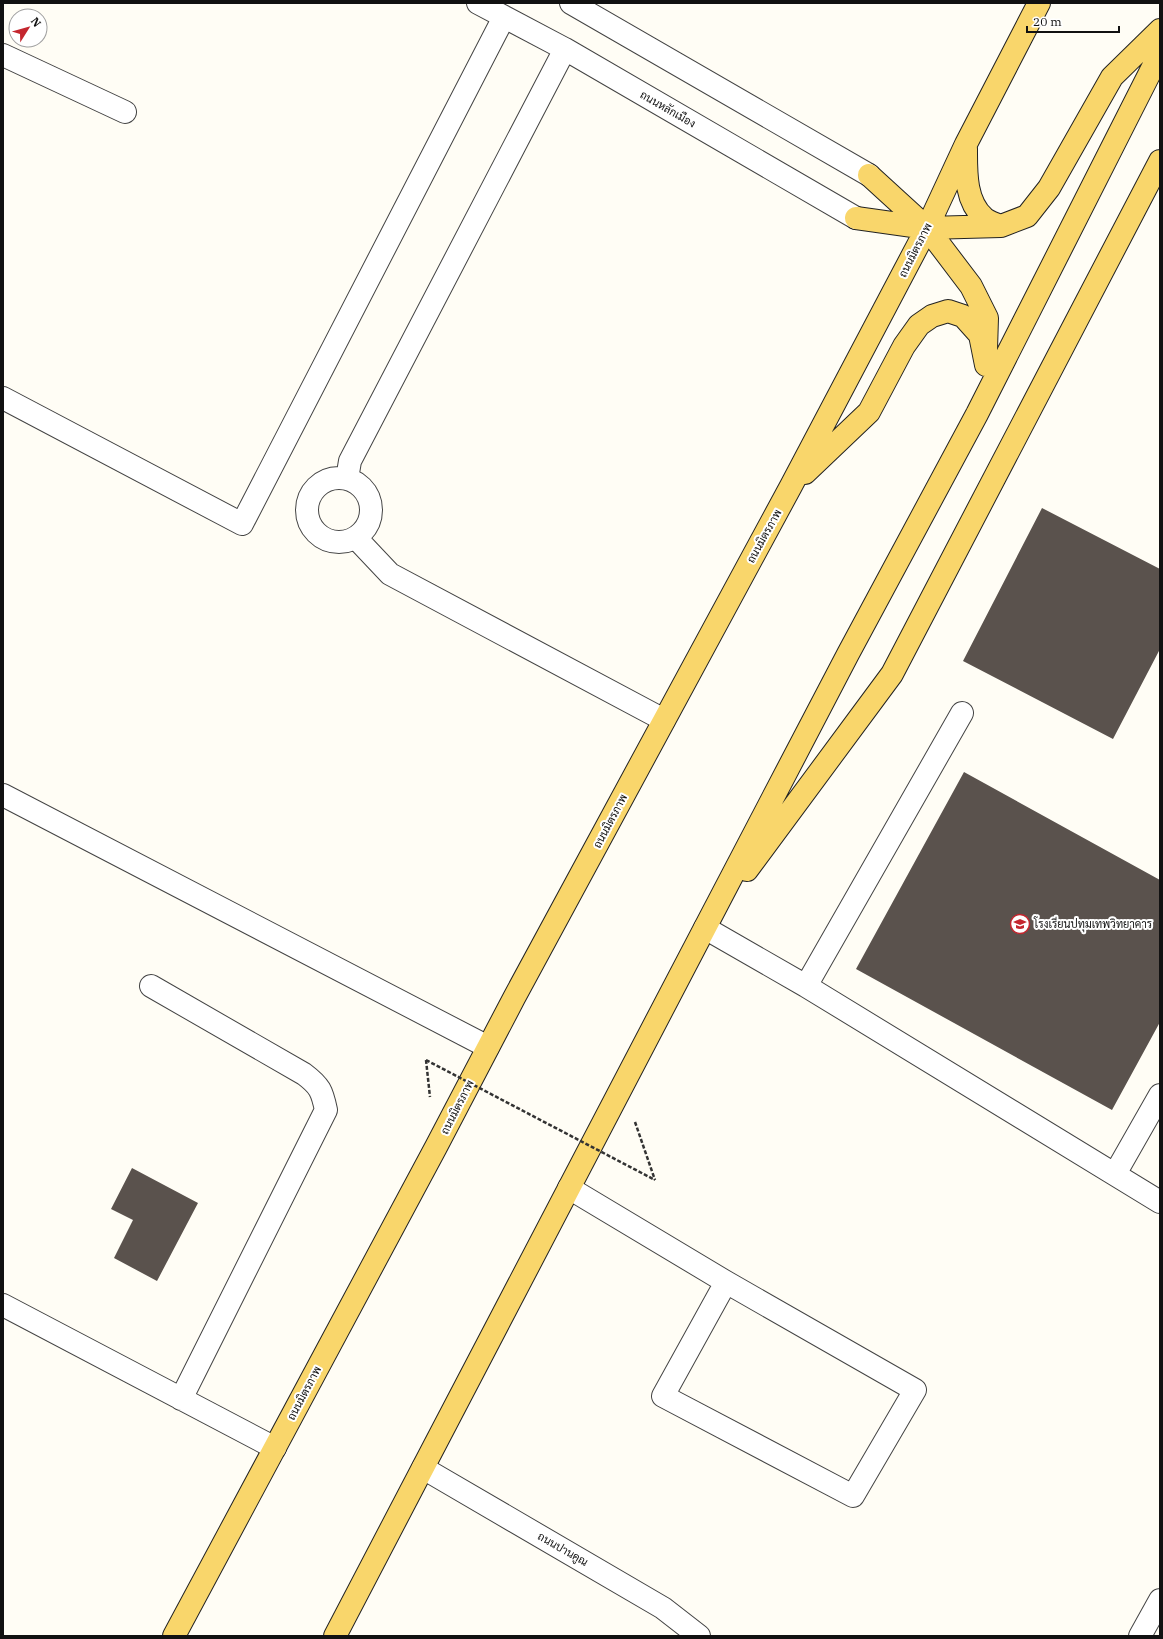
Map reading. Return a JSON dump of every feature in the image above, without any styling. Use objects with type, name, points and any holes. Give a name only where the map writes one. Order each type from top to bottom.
[{"type":"main road","name":"ถนนมิตรภาพ","points":[[174,1636],[488,1047],[791,486],[927,228],[966,144],[1039,3]]},
{"type":"main road","points":[[856,218],[927,228],[1001,226],[1026,216],[1049,188],[1112,77],[1160,30]]},
{"type":"main road","points":[[335,1636],[848,654],[977,414],[1160,54]]},
{"type":"main road","points":[[966,144],[968,189],[974,207],[985,219],[1001,226]]},
{"type":"main road","points":[[705,928],[892,674],[1160,161]]},
{"type":"main road","points":[[869,175],[927,228],[971,286],[987,318],[986,365],[977,414]]},
{"type":"main road","points":[[791,486],[869,412],[904,346],[919,325],[932,316],[948,311],[962,316],[980,335],[986,365]]},
{"type":"street","name":"ถนนหลักเมือง","points":[[478,3],[565,49],[856,218]]},
{"type":"street","points":[[570,3],[869,175]]},
{"type":"street","points":[[3,398],[242,524],[504,17]]},
{"type":"street","points":[[347,479],[350,461],[565,49]]},
{"type":"street","points":[[3,55],[125,112]]},
{"type":"street","points":[[347,479],[363,489],[369,498],[371,509],[370,520],[364,531],[356,538],[337,542],[326,539],[314,529],[309,520],[307,508],[313,492],[321,484],[330,480],[347,479]]},
{"type":"street","points":[[356,538],[390,574],[664,720]]},
{"type":"street","points":[[806,986],[962,713]]},
{"type":"street","points":[[3,795],[488,1047]]},
{"type":"street","points":[[705,928],[806,986],[1160,1202]]},
{"type":"street","points":[[151,986],[304,1074],[315,1082],[322,1091],[326,1110],[181,1399]]},
{"type":"street","points":[[1115,1174],[1160,1095]]},
{"type":"street","points":[[569,1188],[726,1282],[915,1390],[853,1496],[663,1396],[726,1282]]},
{"type":"street","points":[[3,1305],[275,1448]]},
{"type":"street","name":"ถนนปานคูณ","points":[[423,1468],[663,1608],[699,1636]]},
{"type":"street","points":[[1140,1636],[1160,1600]]},
{"type":"path","points":[[426,1060],[655,1180],[622,1086]]},
{"type":"building","points":[[1042,508],[1160,569],[1160,649],[1113,739],[963,661]]},
{"type":"building","name":"โรงเรียนปทุมเทพวิทยาคาร","points":[[964,772],[1160,880],[1160,1022],[1112,1110],[856,969]]},
{"type":"building","points":[[132,1168],[198,1203],[157,1281],[114,1258],[133,1220],[111,1209]]},
{"type":"place","name":"โรงเรียนปทุมเทพวิทยาคาร","points":[[1020,924]]}]
